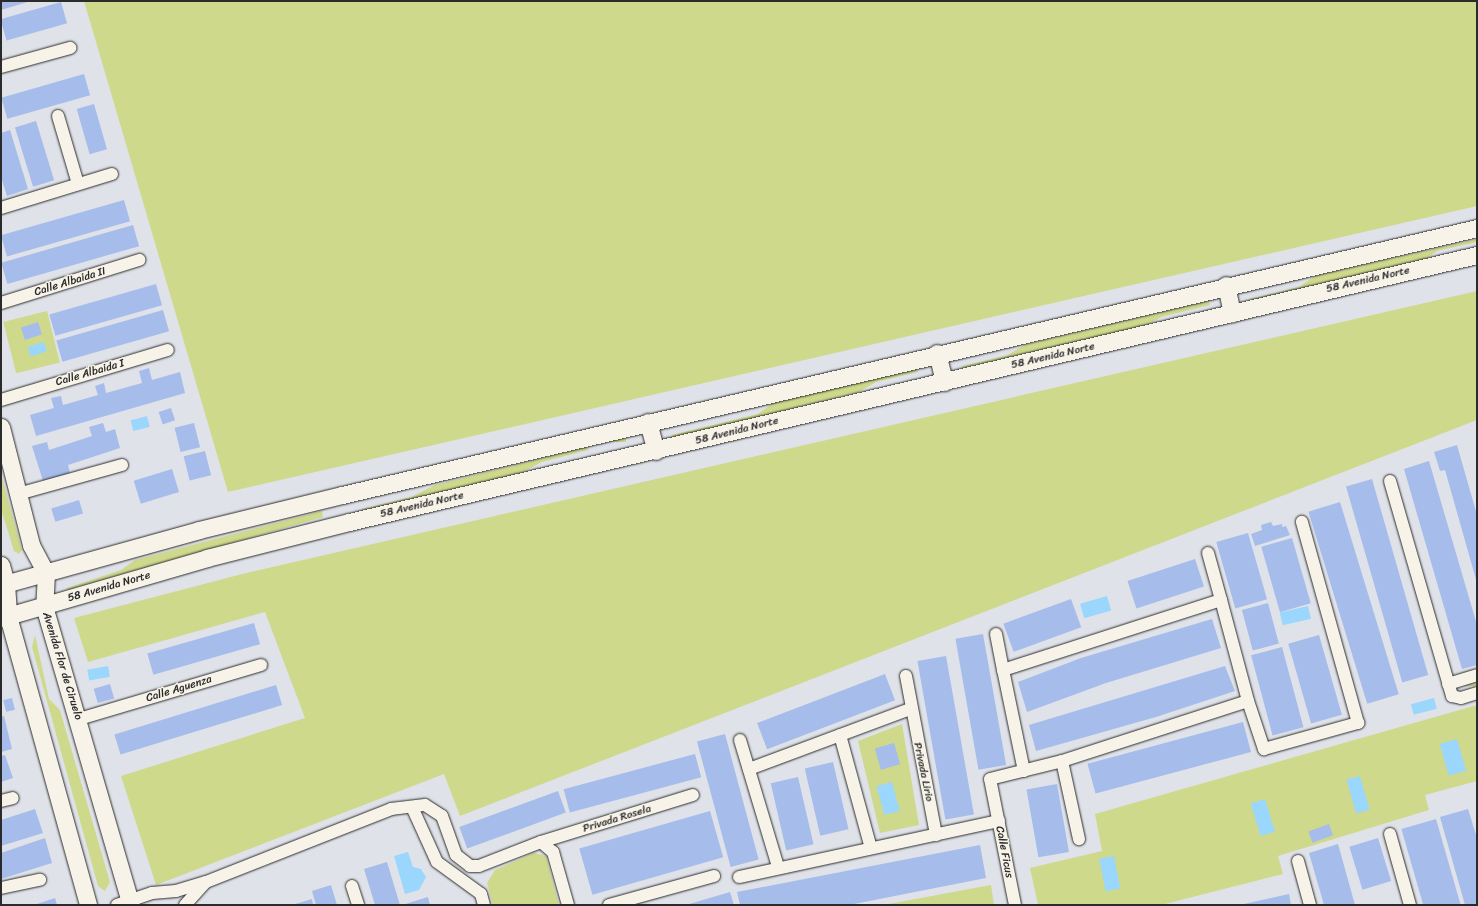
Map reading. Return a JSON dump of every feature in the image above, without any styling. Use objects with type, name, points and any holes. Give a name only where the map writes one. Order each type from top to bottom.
[{"type":"main road","points":[[4,585],[199,530],[342,495],[1226,285],[1477,228]]},
{"type":"main road","name":"58 Avenida Norte","points":[[5,617],[207,558],[349,522],[656,451],[1477,255]]},
{"type":"main road","points":[[1226,285],[1232,313]]},
{"type":"main road","points":[[937,353],[944,382]]},
{"type":"main road","points":[[648,422],[656,451]]},
{"type":"main road","points":[[1,427],[31,545],[46,573]]},
{"type":"main road","points":[[342,495],[349,522]]},
{"type":"main road","points":[[1,565],[4,585],[5,617],[88,905]]},
{"type":"main road","name":"Avenida Flor de Ciruelo","points":[[46,573],[44,606],[78,719],[126,904]]},
{"type":"street","points":[[1,67],[70,48]]},
{"type":"street","points":[[58,116],[78,184]]},
{"type":"street","points":[[1,208],[112,174]]},
{"type":"street","name":"Calle Albaida II","points":[[1,303],[139,260]]},
{"type":"street","name":"Calle Albaida I","points":[[6,398],[168,350]]},
{"type":"street","points":[[18,494],[122,465]]},
{"type":"street","points":[[1390,481],[1452,696],[1461,698],[1477,693]]},
{"type":"street","points":[[1208,553],[1248,701],[1264,749],[1358,723],[1302,522]]},
{"type":"street","points":[[1003,670],[1221,600]]},
{"type":"street","points":[[996,634],[1024,771],[1062,761],[1248,701]]},
{"type":"street","name":"Calle Aguenza","points":[[78,719],[261,665]]},
{"type":"street","points":[[1448,684],[1477,675]]},
{"type":"street","name":"Privada Lirio","points":[[906,676],[910,709],[936,835]]},
{"type":"street","points":[[750,769],[910,709]]},
{"type":"street","points":[[840,736],[871,848]]},
{"type":"street","points":[[740,740],[750,769],[778,867]]},
{"type":"street","points":[[1062,761],[1079,839]]},
{"type":"street","name":"Calle Ficus","points":[[1014,905],[990,779],[1024,771]]},
{"type":"street","name":"Privada Rosela","points":[[412,807],[425,805],[442,816],[456,855],[470,866],[479,866],[541,842],[693,795]]},
{"type":"street","points":[[126,904],[152,893],[176,891],[206,882],[391,809],[412,807],[437,862],[481,894],[484,905]]},
{"type":"street","points":[[739,877],[778,867],[999,821]]},
{"type":"street","points":[[1390,834],[1410,905]]},
{"type":"street","points":[[541,842],[553,852],[568,905]]},
{"type":"street","points":[[1298,860],[1310,905]]},
{"type":"street","points":[[609,905],[714,876]]},
{"type":"street","points":[[1,888],[40,880]]},
{"type":"street","points":[[185,905],[206,882]]},
{"type":"street","points":[[352,886],[358,905]]},
{"type":"green space","points":[[84,1],[1477,1],[1477,206],[228,492]]},
{"type":"green space","points":[[1477,239],[1477,242],[1437,251],[1424,261],[1251,301],[1251,299],[1299,287],[1315,276]]},
{"type":"green space","points":[[1477,291],[1477,420],[460,816],[444,774],[156,885],[121,776],[305,718],[265,612],[88,662],[74,618],[246,573]]},
{"type":"green space","points":[[1209,301],[1210,305],[1161,317],[1146,326],[962,368],[962,366],[1008,355],[1024,345]]},
{"type":"green space","points":[[47,311],[60,362],[16,373],[3,322]]},
{"type":"green space","points":[[917,369],[918,372],[876,382],[859,392],[672,439],[672,435],[758,414],[773,403]]},
{"type":"green space","points":[[598,438],[626,438],[626,442],[598,442]]},
{"type":"green space","points":[[587,447],[588,450],[542,462],[521,473],[362,512],[363,509],[411,497],[435,485]]},
{"type":"green space","points":[[1,474],[22,550],[19,554],[14,551],[1,509]]},
{"type":"green space","points":[[322,511],[323,517],[67,590],[67,588],[121,570],[135,560]]},
{"type":"green space","points":[[35,635],[49,699],[60,710],[110,882],[105,891],[98,886],[32,647]]},
{"type":"green space","points":[[1460,681],[1477,681],[1477,686],[1460,686]]},
{"type":"green space","points":[[1477,705],[1477,781],[1425,795],[1429,810],[1278,856],[1283,874],[1161,905],[1038,905],[1030,868],[1102,851],[1095,814]]},
{"type":"green space","points":[[902,724],[919,825],[880,833],[858,741]]},
{"type":"green space","points":[[534,853],[546,856],[559,905],[493,905],[487,883],[495,870]]},
{"type":"green space","points":[[991,885],[994,905],[883,905]]},
{"type":"water","points":[[44,342],[47,352],[31,357],[28,347]]},
{"type":"water","points":[[147,416],[150,427],[133,431],[131,420]]},
{"type":"water","points":[[1107,596],[1111,610],[1084,618],[1080,604]]},
{"type":"water","points":[[1308,606],[1311,619],[1283,625],[1280,613]]},
{"type":"water","points":[[108,666],[110,677],[89,680],[87,670]]},
{"type":"water","points":[[1434,698],[1437,709],[1414,715],[1411,704]]},
{"type":"water","points":[[1457,739],[1466,771],[1449,776],[1440,744]]},
{"type":"water","points":[[1360,776],[1370,810],[1356,814],[1347,780]]},
{"type":"water","points":[[892,782],[900,811],[884,815],[877,786]]},
{"type":"water","points":[[1265,799],[1275,832],[1261,836],[1251,803]]},
{"type":"water","points":[[408,852],[413,867],[421,869],[426,877],[419,890],[405,894],[394,856]]},
{"type":"water","points":[[1114,856],[1120,888],[1106,891],[1099,859]]},
{"type":"building","points":[[1,1],[31,1],[1,10]]},
{"type":"building","points":[[61,2],[67,23],[7,41],[1,19]]},
{"type":"building","points":[[84,74],[90,95],[7,119],[1,98]]},
{"type":"building","points":[[94,104],[107,149],[90,154],[77,109]]},
{"type":"building","points":[[36,121],[54,180],[33,187],[15,127]]},
{"type":"building","points":[[10,130],[28,189],[7,196],[1,177],[1,133]]},
{"type":"building","points":[[124,200],[130,221],[7,256],[1,235]]},
{"type":"building","points":[[133,225],[139,246],[7,284],[1,263]]},
{"type":"building","points":[[156,284],[162,305],[55,336],[49,315]]},
{"type":"building","points":[[163,310],[169,331],[62,362],[56,341]]},
{"type":"building","points":[[38,322],[42,334],[25,340],[21,328]]},
{"type":"building","points":[[149,368],[152,380],[180,372],[185,393],[36,436],[30,415],[54,408],[51,398],[61,396],[63,405],[98,395],[95,386],[104,383],[106,393],[142,383],[139,371]]},
{"type":"building","points":[[171,408],[175,420],[163,424],[159,412]]},
{"type":"building","points":[[103,423],[106,432],[115,429],[120,448],[68,465],[70,473],[43,481],[32,446],[47,442],[49,450],[92,436],[89,427]]},
{"type":"building","points":[[194,423],[200,447],[181,452],[175,428]]},
{"type":"building","points":[[1457,445],[1477,515],[1477,583],[1445,470],[1440,471],[1434,452]]},
{"type":"building","points":[[205,451],[211,475],[190,481],[184,456]]},
{"type":"building","points":[[1429,461],[1477,625],[1477,665],[1462,669],[1404,469]]},
{"type":"building","points":[[172,469],[179,492],[141,504],[134,481]]},
{"type":"building","points":[[1372,479],[1428,675],[1402,683],[1346,486]]},
{"type":"building","points":[[79,500],[83,513],[55,522],[51,508]]},
{"type":"building","points":[[1340,502],[1399,694],[1367,704],[1308,512]]},
{"type":"building","points":[[1271,522],[1273,526],[1282,524],[1282,527],[1286,526],[1290,535],[1255,546],[1251,534],[1262,530],[1261,525]]},
{"type":"building","points":[[1248,533],[1267,599],[1235,608],[1216,542]]},
{"type":"building","points":[[1292,538],[1311,603],[1280,612],[1261,547]]},
{"type":"building","points":[[1195,559],[1204,587],[1136,609],[1127,581]]},
{"type":"building","points":[[1071,599],[1081,627],[1014,652],[1003,624]]},
{"type":"building","points":[[1268,603],[1279,644],[1253,651],[1242,610]]},
{"type":"building","points":[[1212,619],[1221,648],[1106,683],[1027,712],[1018,682],[1081,658]]},
{"type":"building","points":[[254,623],[260,644],[153,675],[147,654]]},
{"type":"building","points":[[983,634],[1006,765],[979,770],[955,639]]},
{"type":"building","points":[[1319,635],[1342,715],[1311,724],[1288,644]]},
{"type":"building","points":[[1282,647],[1303,727],[1273,735],[1251,655]]},
{"type":"building","points":[[946,656],[974,815],[945,820],[917,661]]},
{"type":"building","points":[[1225,666],[1235,691],[1156,717],[1036,751],[1029,725]]},
{"type":"building","points":[[885,674],[895,700],[767,749],[757,723]]},
{"type":"building","points":[[110,684],[114,698],[98,703],[94,689]]},
{"type":"building","points":[[276,685],[282,705],[121,754],[114,734]]},
{"type":"building","points":[[12,698],[15,710],[6,712],[3,700]]},
{"type":"building","points":[[4,716],[12,749],[1,752],[1,717]]},
{"type":"building","points":[[1243,722],[1251,752],[1096,794],[1087,764]]},
{"type":"building","points":[[725,734],[759,860],[731,867],[697,742]]},
{"type":"building","points":[[894,743],[900,764],[881,770],[875,749]]},
{"type":"building","points":[[695,754],[701,777],[570,812],[564,789]]},
{"type":"building","points":[[5,755],[13,778],[1,782],[1,756]]},
{"type":"building","points":[[833,762],[849,829],[820,836],[805,769]]},
{"type":"building","points":[[798,777],[814,844],[786,851],[771,783]]},
{"type":"building","points":[[1057,784],[1069,852],[1038,857],[1026,789]]},
{"type":"building","points":[[558,791],[566,813],[467,849],[459,827]]},
{"type":"building","points":[[35,809],[43,833],[1,846],[1,820]]},
{"type":"building","points":[[1468,809],[1477,838],[1477,905],[1465,905],[1440,817]]},
{"type":"building","points":[[710,811],[723,857],[592,895],[579,848]]},
{"type":"building","points":[[1436,819],[1461,905],[1423,905],[1401,829]]},
{"type":"building","points":[[1329,824],[1333,835],[1312,843],[1308,832]]},
{"type":"building","points":[[45,838],[52,863],[1,879],[1,853]]},
{"type":"building","points":[[1378,838],[1391,881],[1362,890],[1349,847]]},
{"type":"building","points":[[1338,844],[1355,905],[1324,905],[1309,853]]},
{"type":"building","points":[[980,845],[986,878],[849,905],[740,905],[737,892]]},
{"type":"building","points":[[387,862],[400,905],[375,905],[364,869]]},
{"type":"building","points":[[331,885],[337,905],[316,905],[312,891]]},
{"type":"building","points":[[730,892],[734,905],[686,905]]},
{"type":"building","points":[[1289,894],[1291,905],[1244,905],[1244,904]]},
{"type":"building","points":[[428,897],[430,905],[402,905]]},
{"type":"building","points":[[55,898],[57,905],[34,905]]},
{"type":"building","points":[[312,899],[313,905],[292,905]]}]
